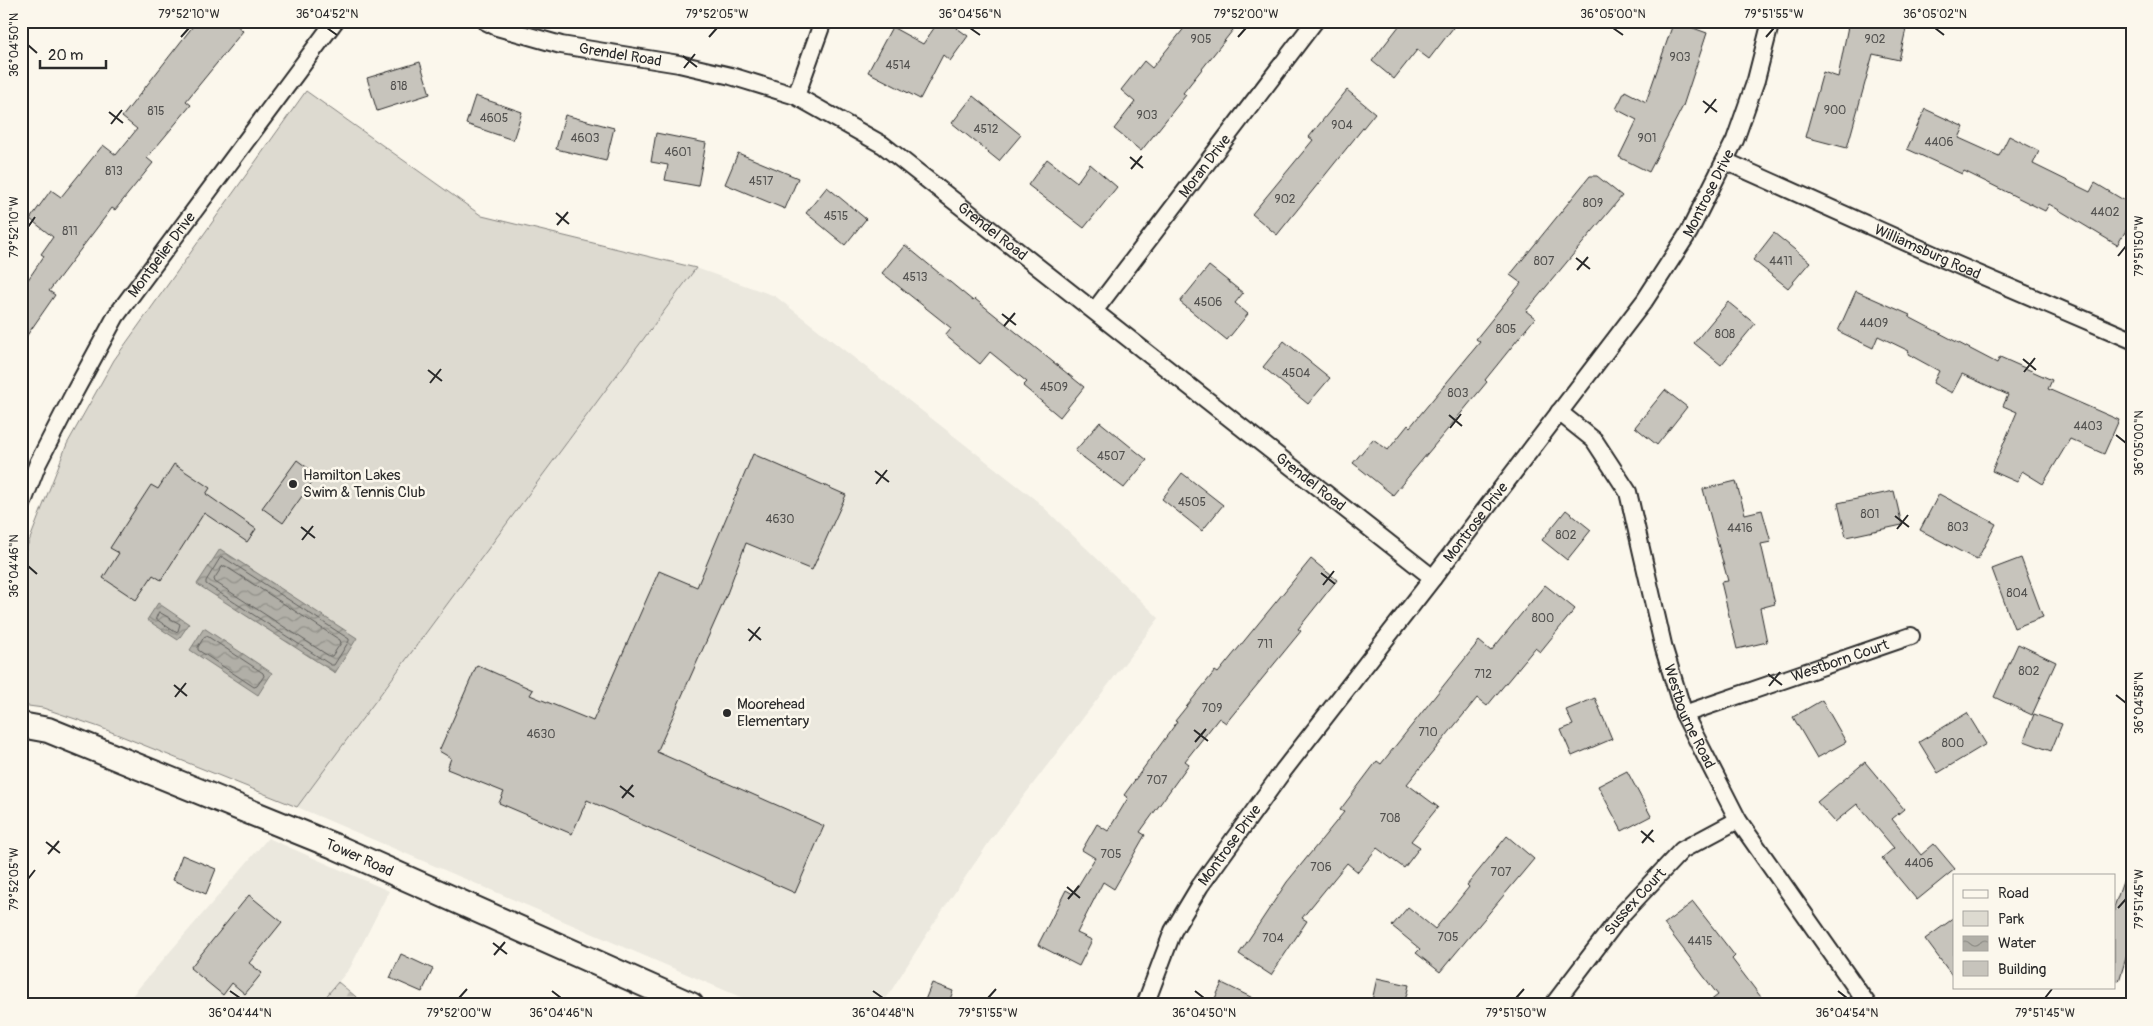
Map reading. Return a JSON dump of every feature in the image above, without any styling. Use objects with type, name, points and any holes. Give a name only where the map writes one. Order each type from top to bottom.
[{"type":"street","name":"Montpelier Drive","points":[[21,507],[38,463],[116,316],[335,21]]},
{"type":"street","name":"Grendel Road","points":[[485,21],[497,27],[561,46],[679,64],[731,76],[796,96],[883,145],[1433,578]]},
{"type":"street","points":[[796,96],[823,21]]},
{"type":"street","name":"Moran Drive","points":[[1095,310],[1315,21]]},
{"type":"street","name":"Montrose Drive","points":[[1145,1005],[1173,931],[1200,886],[1283,771],[1645,300],[1689,232],[1736,140],[1756,80],[1771,21]]},
{"type":"street","name":"Williamsburg Road","points":[[1725,161],[1965,269],[2132,340]]},
{"type":"street","name":"Westbourne Road","points":[[1558,412],[1594,440],[1628,492],[1664,649],[1684,714],[1738,820],[1868,1005]]},
{"type":"street","name":"Westborn Court","points":[[1684,714],[1911,636]]},
{"type":"street","name":"Tower Road","points":[[21,725],[48,730],[334,846],[691,1005]]},
{"type":"street","name":"Sussex Court","points":[[1553,1005],[1623,913],[1682,850],[1738,820]]},
{"type":"shaded area","name":"Moorehead Elementary","points":[[696,268],[775,296],[1037,501],[1159,618],[992,838],[934,923],[882,1005],[759,1005],[297,807]]},
{"type":"shaded area","points":[[268,838],[389,891],[350,968],[319,1005],[124,1005]]},
{"type":"green space","name":"Hamilton Lakes Swim & Tennis Club","points":[[306,91],[482,216],[696,268],[297,807],[99,727],[43,708],[21,705],[21,562],[67,444],[114,360]]},
{"type":"green space","points":[[338,982],[366,1005],[319,1005]]},
{"type":"water","points":[[220,549],[357,638],[335,673],[197,584]]},
{"type":"water","points":[[158,603],[189,624],[178,640],[147,620]]},
{"type":"water","points":[[204,628],[272,673],[258,695],[190,650]]},
{"type":"building","points":[[197,21],[232,21],[243,31],[186,101],[191,105],[147,158],[153,163],[115,210],[112,208],[49,291],[55,295],[21,344],[21,290],[44,256],[41,254],[53,237],[30,219],[51,190],[61,197],[103,145],[116,155],[137,129],[122,117]]},
{"type":"building","points":[[939,21],[947,21],[968,36],[950,61],[943,55],[920,99],[868,72],[892,27],[923,44]]},
{"type":"building","points":[[1190,21],[1240,21],[1183,93],[1186,95],[1141,151],[1114,129],[1135,102],[1121,90],[1144,61],[1152,68]]},
{"type":"building","points":[[1403,21],[1444,21],[1453,28],[1429,59],[1417,50],[1394,79],[1372,61]]},
{"type":"building","points":[[1674,21],[1707,33],[1683,106],[1649,172],[1619,157],[1637,120],[1616,109],[1625,91],[1646,102]]},
{"type":"building","points":[[1849,21],[1891,21],[1890,26],[1906,29],[1899,60],[1873,54],[1847,148],[1805,137],[1823,72],[1838,77]]},
{"type":"building","points":[[420,62],[430,94],[377,111],[367,78]]},
{"type":"building","points":[[1347,90],[1375,113],[1277,235],[1252,214],[1313,140],[1309,137]]},
{"type":"building","points":[[475,96],[522,112],[513,140],[466,124]]},
{"type":"building","points":[[973,96],[1021,135],[999,161],[952,123]]},
{"type":"building","points":[[1925,109],[1964,127],[1959,138],[1999,156],[2009,136],[2039,151],[2033,164],[2090,192],[2095,183],[2132,205],[2132,221],[2117,245],[2049,204],[2045,211],[1964,171],[1962,174],[1907,149]]},
{"type":"building","points":[[565,115],[614,128],[606,161],[556,149]]},
{"type":"building","points":[[656,133],[706,143],[698,186],[665,180],[668,165],[651,162]]},
{"type":"building","points":[[738,153],[798,178],[785,209],[725,184]]},
{"type":"building","points":[[1047,159],[1077,182],[1090,164],[1117,187],[1084,228],[1028,185]]},
{"type":"building","points":[[1590,176],[1597,176],[1622,196],[1526,311],[1535,318],[1485,380],[1487,382],[1393,495],[1353,463],[1373,439],[1388,450],[1408,425],[1410,427],[1480,342],[1476,339],[1521,283],[1510,275]]},
{"type":"building","points":[[827,187],[866,219],[845,245],[806,213]]},
{"type":"building","points":[[1774,233],[1810,262],[1788,288],[1753,260]]},
{"type":"building","points":[[905,245],[973,301],[975,299],[1084,387],[1060,417],[1023,386],[1027,382],[990,352],[980,364],[945,335],[951,328],[882,273]]},
{"type":"building","points":[[1209,266],[1243,293],[1235,303],[1248,314],[1227,340],[1180,302]]},
{"type":"building","points":[[1856,291],[1910,315],[1909,317],[1997,363],[2000,357],[2052,380],[2048,389],[2119,420],[2104,454],[2070,439],[2043,484],[2022,471],[2017,482],[1992,471],[2017,412],[2003,406],[2008,395],[1962,374],[1952,393],[1933,383],[1939,371],[1908,354],[1909,351],[1878,336],[1873,348],[1838,331]]},
{"type":"building","points":[[1728,302],[1755,324],[1721,365],[1694,343]]},
{"type":"building","points":[[1284,341],[1330,378],[1308,404],[1263,367]]},
{"type":"building","points":[[1665,390],[1687,407],[1657,445],[1635,427]]},
{"type":"building","points":[[1100,422],[1147,460],[1124,488],[1075,451]]},
{"type":"building","points":[[753,454],[846,495],[812,570],[746,543],[725,599],[657,752],[824,826],[795,893],[587,800],[572,834],[499,803],[504,792],[447,769],[451,758],[439,751],[477,665],[533,690],[530,695],[593,721],[659,571],[697,587]]},
{"type":"building","points":[[297,460],[317,475],[283,523],[262,508]]},
{"type":"building","points":[[174,464],[210,488],[206,494],[256,529],[247,542],[204,513],[161,580],[153,575],[136,600],[103,578],[119,553],[110,548],[151,485],[158,489]]},
{"type":"building","points":[[1182,473],[1223,505],[1202,531],[1162,499]]},
{"type":"building","points":[[1736,481],[1745,514],[1762,510],[1771,542],[1761,544],[1775,604],[1760,608],[1767,642],[1737,649],[1721,582],[1728,581],[1703,489]]},
{"type":"building","points":[[1894,491],[1902,525],[1846,537],[1838,503]]},
{"type":"building","points":[[1939,494],[1996,524],[1977,560],[1920,530]]},
{"type":"building","points":[[1566,510],[1591,530],[1567,560],[1542,540]]},
{"type":"building","points":[[2021,558],[2043,617],[2014,628],[1992,569]]},
{"type":"building","points":[[1311,559],[1337,580],[1298,629],[1301,631],[1226,723],[1219,718],[1185,761],[1189,764],[1140,832],[1145,835],[1114,889],[1103,882],[1077,933],[1092,940],[1079,966],[1038,945],[1066,890],[1073,894],[1095,858],[1082,850],[1097,824],[1108,831],[1128,798],[1124,795],[1177,722],[1175,721],[1215,671],[1218,673]]},
{"type":"building","points":[[1545,585],[1575,609],[1540,652],[1535,648],[1487,706],[1477,698],[1407,784],[1438,807],[1411,841],[1420,847],[1404,868],[1377,848],[1358,872],[1347,863],[1302,918],[1307,921],[1271,975],[1239,954],[1287,882],[1344,812],[1340,810],[1377,761],[1381,764],[1479,641],[1491,651]]},
{"type":"building","points":[[2018,644],[2056,662],[2032,715],[1994,697]]},
{"type":"building","points":[[1595,698],[1612,739],[1572,756],[1561,730],[1573,725],[1566,710]]},
{"type":"building","points":[[1822,700],[1846,742],[1817,758],[1793,717]]},
{"type":"building","points":[[1967,713],[1986,744],[1938,773],[1919,742]]},
{"type":"building","points":[[2034,714],[2062,724],[2051,751],[2024,741]]},
{"type":"building","points":[[1865,762],[1904,809],[1892,819],[1921,855],[1934,844],[1955,869],[1917,900],[1882,858],[1894,848],[1857,804],[1835,822],[1817,802]]},
{"type":"building","points":[[1627,771],[1651,816],[1622,831],[1598,786]]},
{"type":"building","points":[[1507,836],[1534,859],[1440,972],[1416,953],[1420,949],[1392,926],[1408,907],[1435,929],[1469,887],[1467,885]]},
{"type":"building","points":[[182,855],[216,869],[206,894],[173,880]]},
{"type":"building","points":[[2129,865],[2132,865],[2132,938],[2119,981],[2116,980],[2116,901]]},
{"type":"building","points":[[249,895],[282,922],[249,963],[262,973],[245,994],[232,983],[223,995],[190,968]]},
{"type":"building","points":[[1693,902],[1735,956],[1732,959],[1767,1005],[1705,1005],[1718,995],[1664,924]]},
{"type":"building","points":[[1953,919],[1953,977],[1925,939]]},
{"type":"building","points":[[401,954],[433,969],[422,992],[390,978]]},
{"type":"building","points":[[1377,978],[1409,985],[1404,1005],[1371,1005]]},
{"type":"building","points":[[932,983],[953,991],[948,1005],[923,1005]]},
{"type":"building","points":[[1222,983],[1267,1005],[1212,1005]]},
{"type":"place","name":"Hamilton Lakes Swim & Tennis Club","points":[[293,484]]},
{"type":"place","name":"Moorehead Elementary","points":[[727,713]]}]
